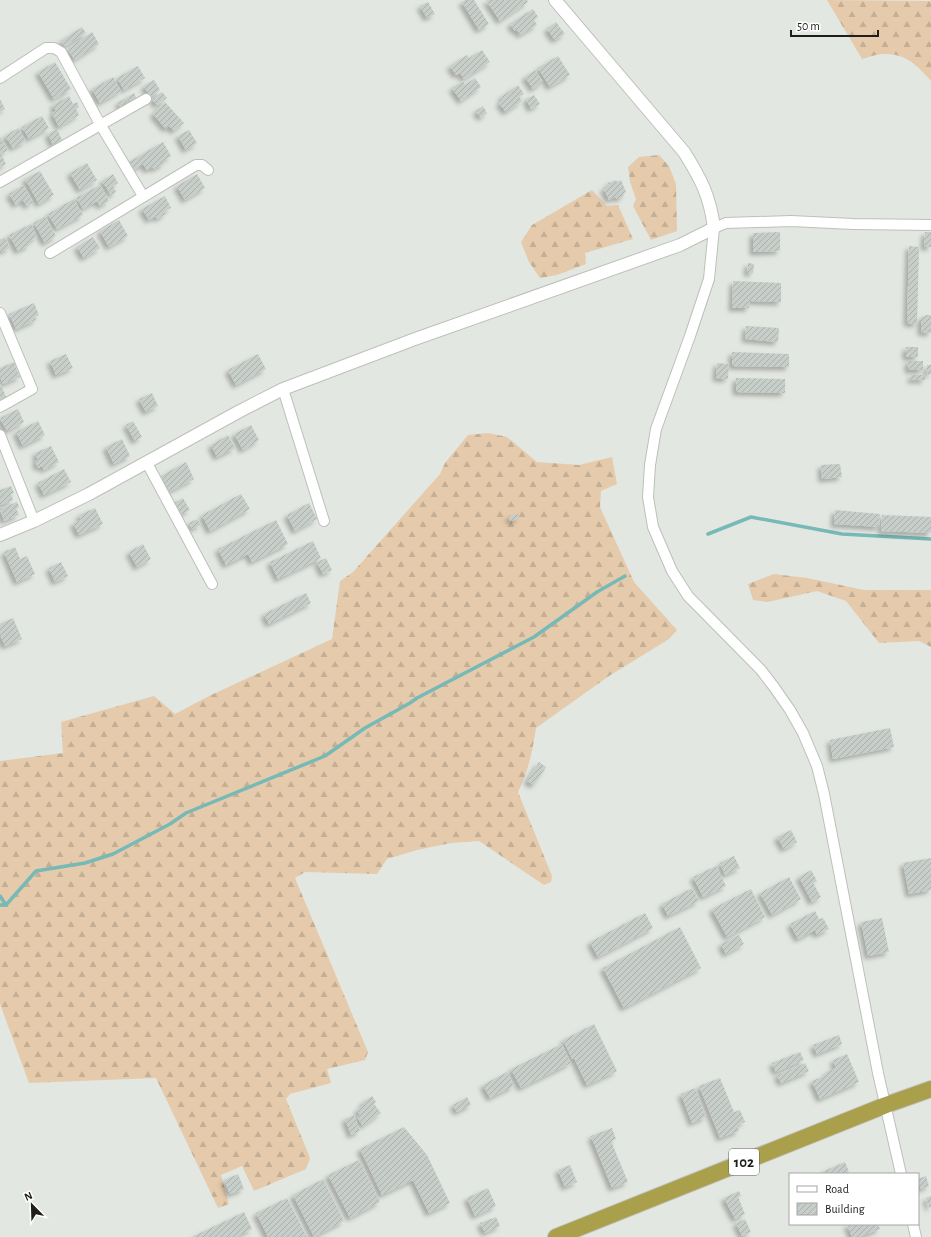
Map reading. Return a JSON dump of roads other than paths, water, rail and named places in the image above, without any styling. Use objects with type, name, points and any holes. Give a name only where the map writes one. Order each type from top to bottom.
[{"type":"highway","name":"102","points":[[556,1237],[886,1105],[931,1089]]},
{"type":"street","points":[[555,0],[684,152],[699,176],[707,194],[712,212],[714,228],[709,279],[656,429],[650,465],[648,497],[653,527],[672,571],[688,596],[750,658],[774,687],[803,733],[817,766],[824,794],[878,1073],[901,1173]]},
{"type":"street","points":[[0,78],[46,48],[54,48],[61,52],[100,124],[143,196]]},
{"type":"street","points":[[0,182],[146,99]]},
{"type":"street","points":[[50,253],[196,165],[202,165],[208,170]]},
{"type":"street","points":[[0,535],[34,521],[89,494],[283,389],[415,339],[680,245],[726,223],[791,220],[853,224],[931,225]]},
{"type":"street","points":[[0,313],[32,390],[0,407]]},
{"type":"street","points":[[283,389],[324,521]]},
{"type":"street","points":[[0,435],[34,521]]},
{"type":"street","points":[[147,463],[212,584]]},
{"type":"street","points":[[913,1225],[916,1237]]},
{"type":"waterway","points":[[708,534],[751,517],[842,534],[931,539]]},
{"type":"waterway","points":[[0,905],[6,905],[36,871],[85,863],[113,854],[170,824],[186,813],[325,756],[365,728],[417,698],[534,637],[597,592],[625,576]]},
{"type":"waterway","points":[[0,896],[6,905]]}]
